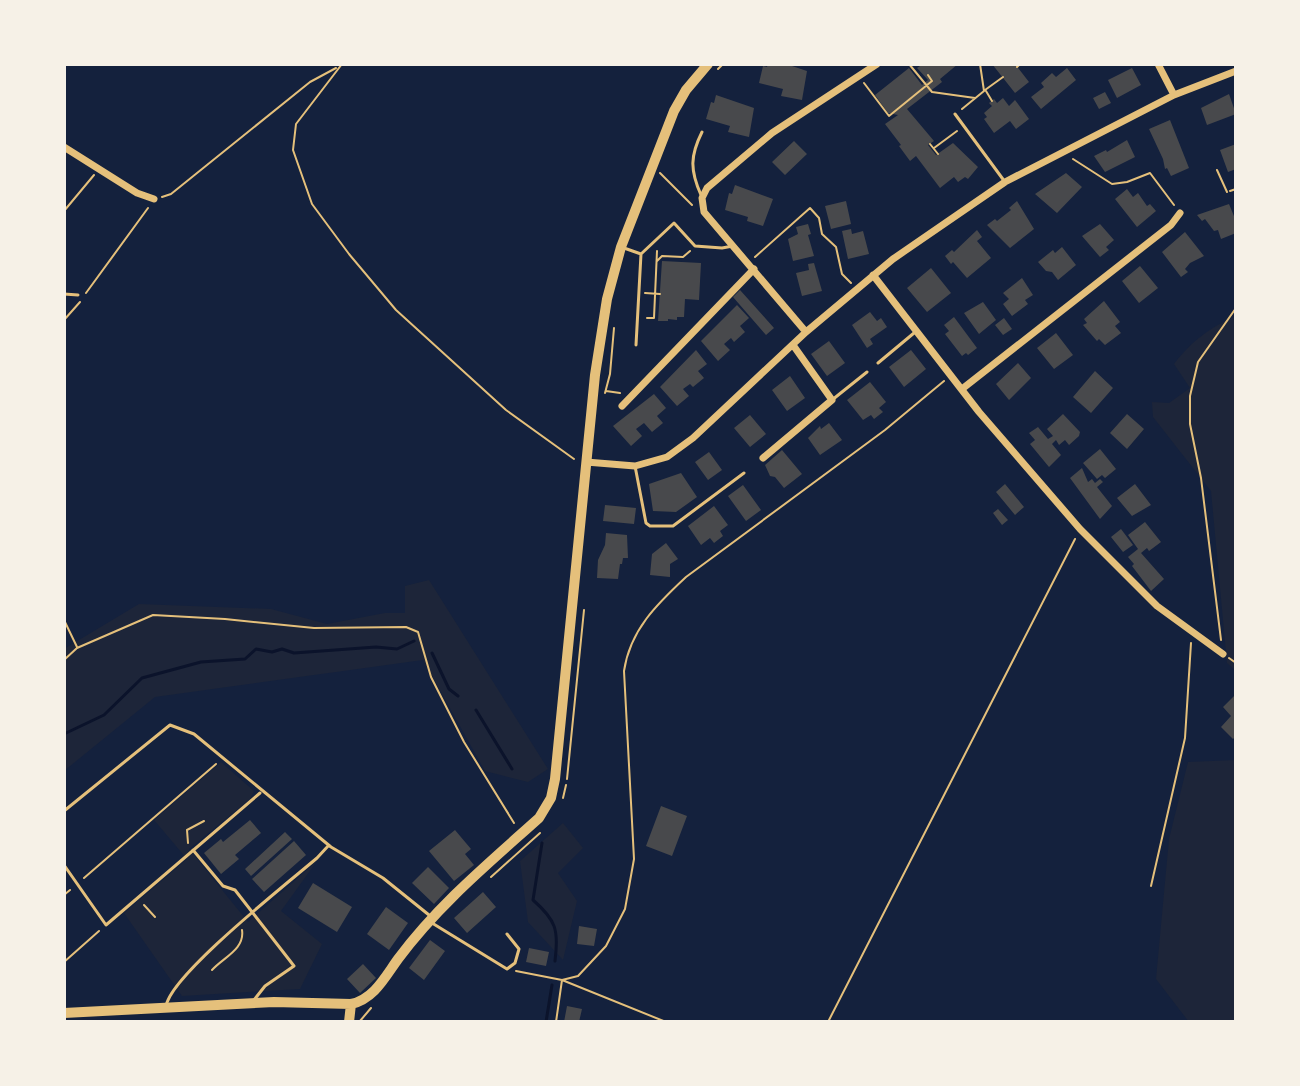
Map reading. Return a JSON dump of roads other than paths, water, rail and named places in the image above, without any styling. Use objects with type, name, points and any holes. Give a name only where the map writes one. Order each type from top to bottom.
[{"type":"main road","points":[[64,1013],[305,1001],[351,1004],[368,998],[430,919],[539,818],[551,798],[555,779],[599,336],[621,247],[652,164],[674,111],[686,90],[708,64]]},
{"type":"main road","points":[[349,1022],[351,1004]]},
{"type":"street","points":[[806,332],[704,212],[702,198],[707,188],[772,133],[877,64]]},
{"type":"street","points":[[1158,64],[1174,95]]},
{"type":"street","points":[[586,462],[635,466],[667,457],[693,438],[806,332],[873,275],[1005,182],[1174,95],[1236,71]]},
{"type":"street","points":[[64,147],[137,193],[154,199]]},
{"type":"street","points":[[962,389],[1171,225],[1180,213]]},
{"type":"street","points":[[622,406],[751,266]]},
{"type":"street","points":[[873,275],[962,389],[1080,529],[1157,606],[1191,634],[1223,654]]},
{"type":"street","points":[[763,458],[832,400],[793,345]]},
{"type":"lane","points":[[955,114],[1005,182]]},
{"type":"lane","points":[[702,132],[692,153],[691,174],[702,198]]},
{"type":"lane","points":[[636,345],[641,254],[674,223],[695,246],[733,246]]},
{"type":"lane","points":[[621,247],[641,254]]},
{"type":"lane","points":[[64,294],[78,295]]},
{"type":"lane","points":[[878,363],[917,331]]},
{"type":"lane","points":[[832,400],[867,372]]},
{"type":"lane","points":[[635,466],[646,523],[650,526],[673,526],[744,473]]},
{"type":"lane","points":[[64,811],[170,725],[194,734],[329,845],[383,878],[430,919],[507,969],[515,963],[519,949],[507,934]]},
{"type":"lane","points":[[64,865],[106,925],[262,792]]},
{"type":"lane","points":[[166,1007],[167,999],[192,967],[329,845]]},
{"type":"lane","points":[[193,850],[223,886],[235,890],[294,966],[265,986],[252,1003]]},
{"type":"waterway","points":[[64,734],[104,715],[142,678],[201,662],[245,659],[256,649],[272,652],[282,649],[294,653],[376,647],[397,649],[414,641]]},
{"type":"waterway","points":[[432,653],[449,689],[458,696]]},
{"type":"waterway","points":[[476,710],[512,769]]},
{"type":"waterway","points":[[542,843],[533,900],[554,926],[555,961]]},
{"type":"waterway","points":[[546,1022],[552,985]]}]
